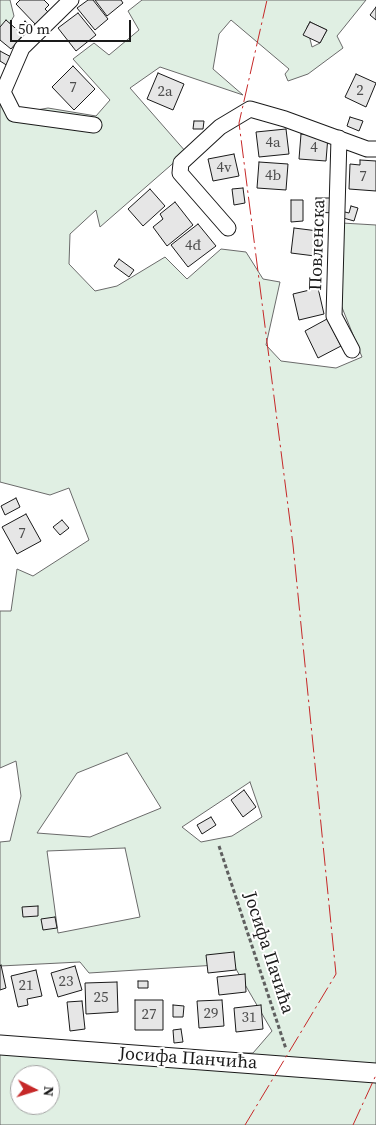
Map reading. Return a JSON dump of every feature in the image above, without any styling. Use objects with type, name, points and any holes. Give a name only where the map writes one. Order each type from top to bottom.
[{"type":"street","points":[[71,0],[22,48],[2,92],[14,114],[94,125]]},
{"type":"street","points":[[228,228],[180,173],[181,163],[220,127],[250,108],[367,149],[376,149]]},
{"type":"street","name":"Повленска","points":[[339,138],[334,316],[352,350]]},
{"type":"street","name":"Јосифа Панчића","points":[[0,1045],[264,1064],[292,1069],[376,1073]]},
{"type":"path","name":"Јосифа Пачића","points":[[219,846],[292,1069]]},
{"type":"green space","points":[[0,0],[10,0],[14,16],[0,39]]},
{"type":"green space","points":[[142,0],[366,0],[337,36],[343,48],[308,74],[288,81],[285,74],[289,69],[231,20],[219,34],[213,69],[243,95],[160,67],[130,88],[186,152],[100,227],[96,210],[70,234],[69,264],[95,291],[117,286],[165,257],[187,279],[221,249],[246,252],[263,279],[280,282],[266,345],[281,361],[336,368],[362,357],[341,305],[342,223],[376,225],[376,1125],[0,1125],[0,1052],[253,1053],[272,1031],[233,964],[89,973],[80,962],[0,966],[0,842],[10,841],[21,796],[16,761],[0,768],[0,611],[11,611],[17,569],[33,576],[89,540],[69,488],[50,495],[0,482],[0,105],[14,114],[48,108],[96,116],[110,100],[73,59],[94,43],[109,55],[139,30],[128,11]],"holes":[[[310,22],[327,30],[320,43],[312,47],[307,27]],[[127,753],[161,808],[90,837],[37,833],[77,773]],[[250,782],[262,817],[232,836],[201,842],[182,827]],[[125,848],[140,917],[58,933],[47,851]]]},
{"type":"building","points":[[20,0],[44,0],[49,5],[45,9],[50,14],[37,26],[16,4]]},
{"type":"building","points":[[88,0],[93,0],[108,19],[95,30],[77,8]]},
{"type":"building","points":[[95,0],[121,0],[123,3],[107,16]]},
{"type":"building","points":[[376,7],[376,20],[370,15]]},
{"type":"building","points":[[78,13],[96,35],[76,51],[58,28]]},
{"type":"building","points":[[6,20],[23,35],[11,49],[0,40],[0,27]]},
{"type":"building","points":[[25,21],[36,31],[30,37],[19,28]]},
{"type":"building","points":[[310,22],[327,30],[320,43],[303,35]]},
{"type":"building","points":[[0,51],[13,58],[8,66],[0,61]]},
{"type":"building","points":[[73,66],[95,89],[74,110],[52,87]]},
{"type":"building","points":[[158,73],[184,84],[173,110],[147,99]]},
{"type":"building","points":[[356,74],[376,83],[366,107],[345,97]]},
{"type":"building","points":[[350,117],[363,121],[359,131],[347,126]]},
{"type":"building","points":[[194,121],[204,121],[203,129],[193,129]]},
{"type":"building","points":[[286,129],[289,154],[259,157],[256,132]]},
{"type":"building","points":[[301,134],[328,136],[326,161],[299,159]]},
{"type":"building","points":[[234,154],[239,176],[213,181],[208,159]]},
{"type":"building","points":[[360,160],[376,161],[376,191],[349,189],[350,164],[360,165]]},
{"type":"building","points":[[259,162],[288,164],[286,190],[257,188]]},
{"type":"building","points":[[243,188],[245,203],[234,205],[232,189]]},
{"type":"building","points":[[150,189],[165,206],[143,226],[128,209]]},
{"type":"building","points":[[316,198],[335,198],[334,213],[315,212]]},
{"type":"building","points":[[291,200],[303,200],[303,221],[291,222]]},
{"type":"building","points":[[175,202],[193,225],[167,246],[153,227],[163,219],[160,214]]},
{"type":"building","points":[[351,206],[358,208],[354,221],[340,217],[341,211],[349,213]]},
{"type":"building","points":[[198,224],[216,246],[188,267],[171,245]]},
{"type":"building","points":[[294,228],[318,231],[315,256],[291,253]]},
{"type":"building","points":[[119,259],[134,270],[129,277],[114,266]]},
{"type":"building","points":[[318,288],[324,314],[299,320],[293,294]]},
{"type":"building","points":[[327,319],[341,346],[318,358],[305,331]]},
{"type":"building","points":[[16,498],[20,507],[5,515],[1,506]]},
{"type":"building","points":[[26,514],[41,541],[17,554],[2,527]]},
{"type":"building","points":[[62,520],[69,528],[60,535],[53,527]]},
{"type":"building","points":[[244,790],[256,807],[243,817],[231,800]]},
{"type":"building","points":[[211,817],[216,825],[202,834],[197,825]]},
{"type":"building","points":[[38,906],[38,916],[23,917],[22,907]]},
{"type":"building","points":[[55,917],[57,928],[43,930],[41,919]]},
{"type":"building","points":[[234,952],[236,970],[208,973],[206,955]]},
{"type":"building","points":[[0,966],[6,988],[0,990]]},
{"type":"building","points":[[75,966],[82,990],[58,997],[51,973]]},
{"type":"building","points":[[36,970],[42,996],[27,999],[28,1005],[18,1007],[11,976]]},
{"type":"building","points":[[245,974],[246,992],[219,995],[217,977]]},
{"type":"building","points":[[138,981],[148,981],[148,988],[138,988]]},
{"type":"building","points":[[117,982],[118,1012],[86,1014],[85,983]]},
{"type":"building","points":[[135,1000],[163,1000],[163,1030],[135,1030]]},
{"type":"building","points":[[222,1000],[224,1026],[199,1028],[197,1001]]},
{"type":"building","points":[[82,1001],[85,1029],[70,1031],[67,1002]]},
{"type":"building","points":[[173,1005],[184,1006],[183,1017],[173,1017]]},
{"type":"building","points":[[261,1005],[263,1029],[236,1032],[234,1008]]},
{"type":"building","points":[[181,1029],[183,1042],[174,1043],[173,1030]]},
{"type":"power","points":[[245,1125],[336,974],[293,545],[239,123],[267,0]]},
{"type":"power","points":[[353,1125],[376,1075]]}]
